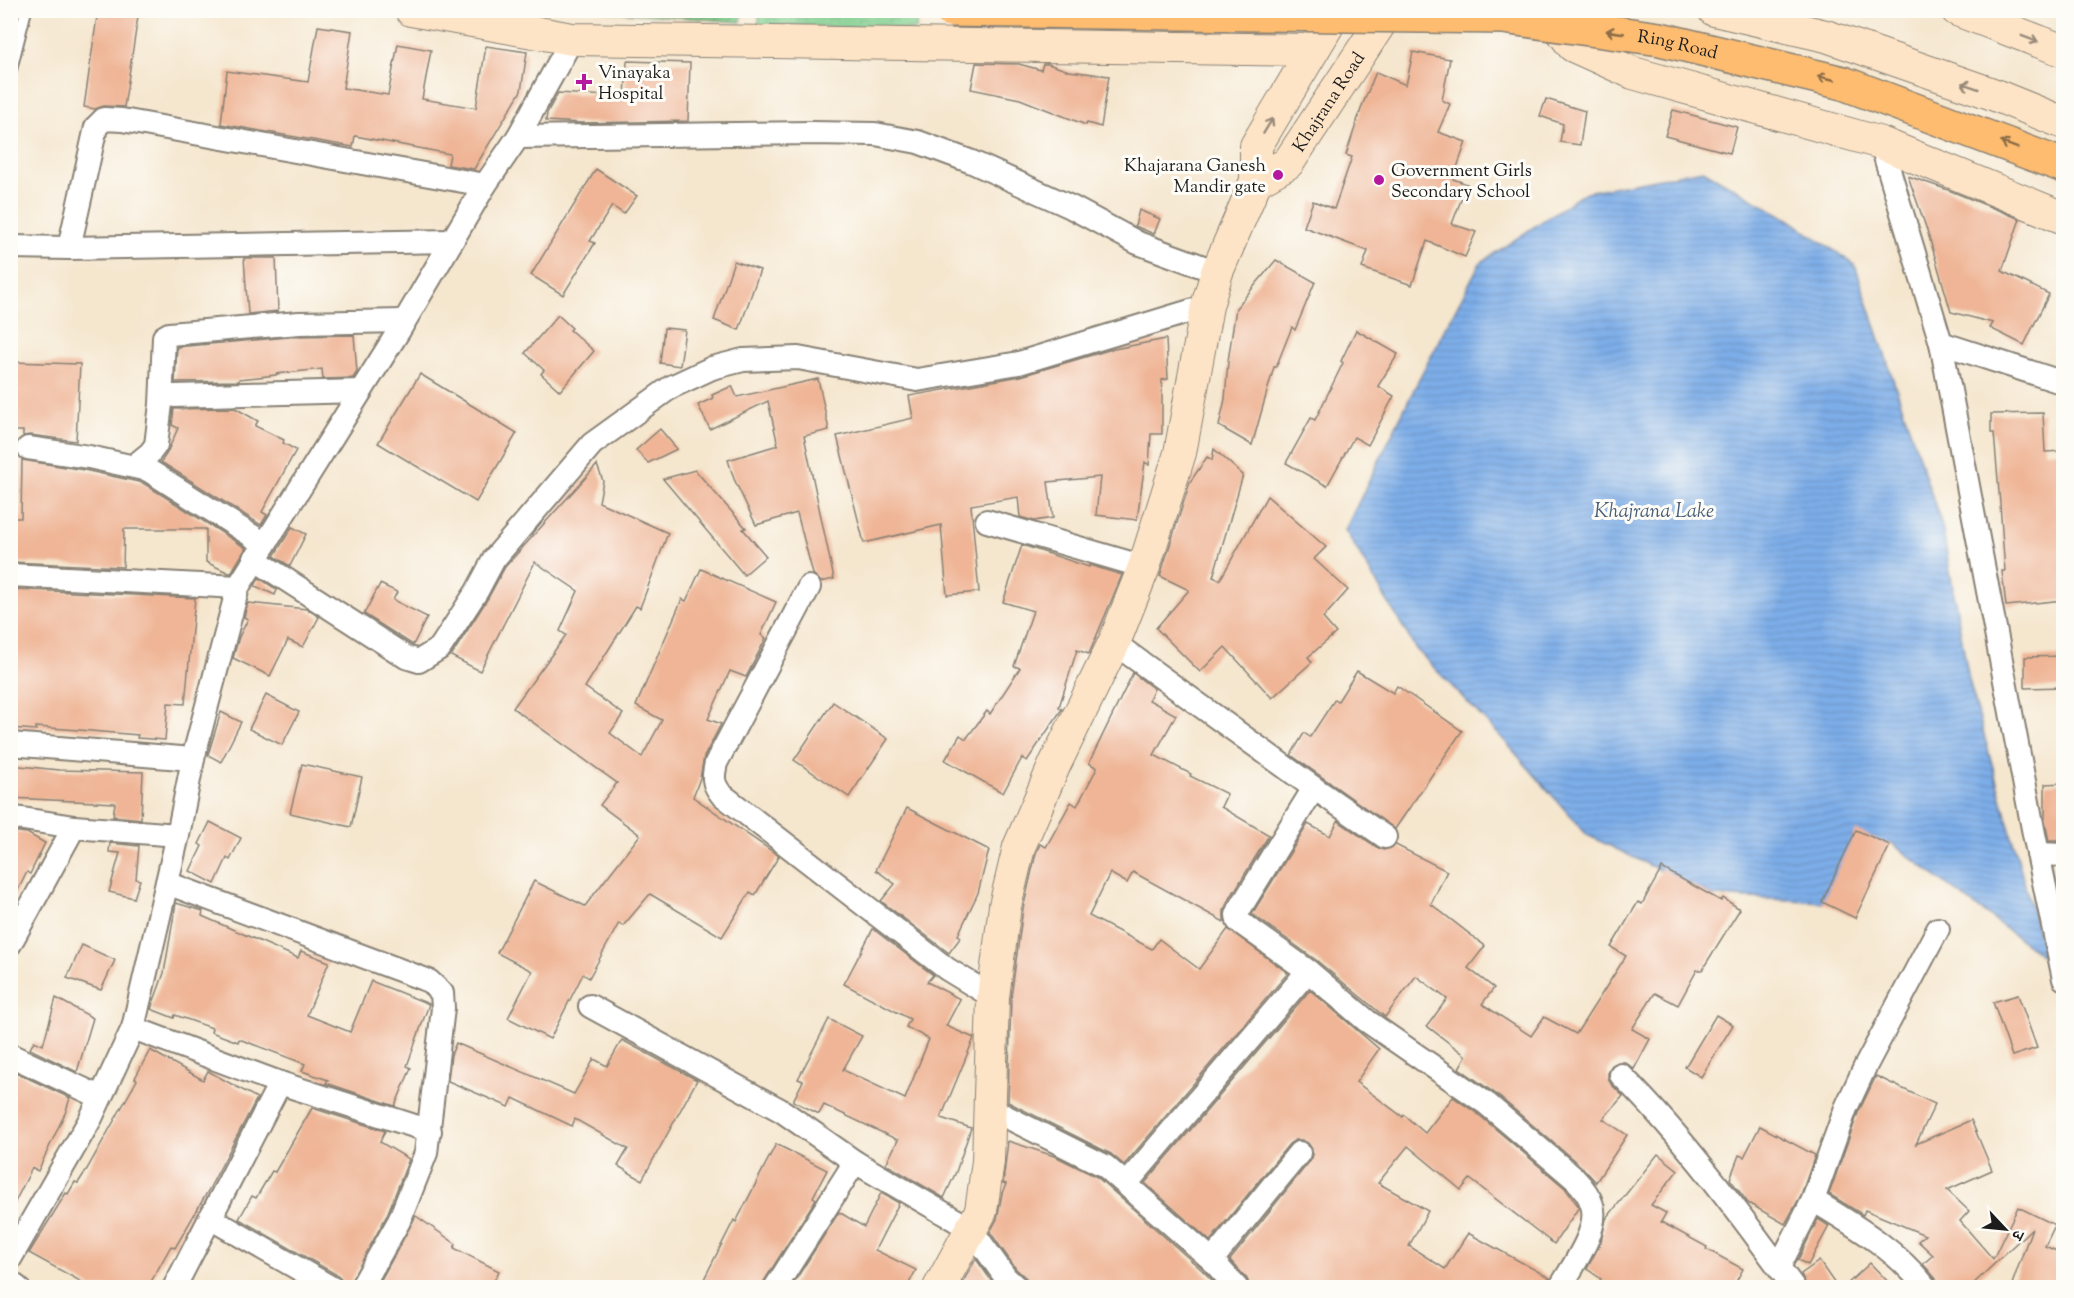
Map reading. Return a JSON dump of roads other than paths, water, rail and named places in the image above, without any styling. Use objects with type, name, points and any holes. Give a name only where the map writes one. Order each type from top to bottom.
[{"type":"main road","name":"Ring Road","points":[[950,10],[1514,18],[1660,39],[1843,83],[2064,166]]},
{"type":"main road","points":[[939,1287],[981,1211],[988,1161],[991,1109],[993,997],[1005,906],[1019,847],[1055,765],[1114,644],[1144,567],[1180,453],[1208,306],[1217,272],[1256,182],[1256,146],[1337,10]]},
{"type":"main road","name":"Khajrana Road","points":[[1256,182],[1288,163],[1389,10]]},
{"type":"main road","points":[[1546,10],[1574,46],[1633,73],[1881,143],[2064,218]]},
{"type":"main road","points":[[1714,10],[1826,36],[1990,93],[2064,123]]},
{"type":"main road","points":[[1957,10],[2064,51]]},
{"type":"main road","points":[[419,11],[572,39],[1313,50]]},
{"type":"street","points":[[10,1259],[91,1118],[133,1028],[178,835],[193,759],[238,587],[361,391],[485,185],[518,137],[572,39]]},
{"type":"street","points":[[69,248],[96,127],[104,119],[122,120],[485,185]]},
{"type":"street","points":[[518,137],[812,133],[875,134],[918,142],[972,162],[1071,207],[1138,243],[1217,272]]},
{"type":"street","points":[[1881,143],[1941,343],[2064,979]]},
{"type":"street","points":[[10,247],[69,248],[452,241]]},
{"type":"street","points":[[28,448],[148,470],[406,657],[418,661],[440,648],[477,591],[494,559],[592,444],[671,387],[712,368],[743,360],[798,358],[917,380],[1019,363],[1208,306]]},
{"type":"street","points":[[134,466],[156,445],[161,404],[164,337],[169,334],[299,323],[404,321]]},
{"type":"street","points":[[1941,343],[2064,383]]},
{"type":"street","points":[[174,396],[361,391]]},
{"type":"street","points":[[987,521],[1144,567]]},
{"type":"street","points":[[10,575],[238,587]]},
{"type":"street","points":[[809,587],[716,763],[713,774],[715,787],[721,794],[947,969],[993,997]]},
{"type":"street","points":[[1114,644],[1385,837]]},
{"type":"street","points":[[10,744],[193,759]]},
{"type":"street","points":[[1314,788],[1239,910],[1237,919],[1240,925],[1308,970],[1366,1021],[1487,1104],[1575,1178],[1586,1192],[1593,1208],[1592,1224],[1584,1246],[1560,1287]]},
{"type":"street","points":[[10,817],[74,827],[178,835]]},
{"type":"street","points":[[10,944],[74,827]]},
{"type":"street","points":[[2038,854],[2064,855]]},
{"type":"street","points":[[167,883],[429,981],[442,993],[444,1008],[426,1153],[399,1221],[361,1287]]},
{"type":"street","points":[[1779,1267],[1813,1200],[1846,1108],[1865,1067],[1938,929]]},
{"type":"street","points":[[1126,1184],[1308,970]]},
{"type":"street","points":[[590,1006],[782,1111],[855,1162],[971,1229],[1006,1278],[1017,1287]]},
{"type":"street","points":[[133,1028],[280,1083],[430,1131]]},
{"type":"street","points":[[10,1055],[99,1097]]},
{"type":"street","points":[[1621,1075],[1659,1113],[1794,1287]]},
{"type":"street","points":[[174,1287],[280,1083]]},
{"type":"street","points":[[991,1109],[1105,1166],[1212,1260],[1237,1287]]},
{"type":"street","points":[[1212,1260],[1299,1153]]},
{"type":"street","points":[[775,1287],[855,1162]]},
{"type":"street","points":[[1813,1200],[1856,1226],[1895,1255],[1926,1287]]},
{"type":"street","points":[[210,1218],[332,1287]]},
{"type":"street","points":[[10,1282],[18,1287]]},
{"type":"lane","points":[[10,74],[26,10]]},
{"type":"water","name":"Khajrana Lake","points":[[1703,170],[1788,219],[1855,265],[1942,526],[1969,680],[2045,958],[1890,842],[1845,903],[1713,896],[1587,835],[1502,738],[1416,649],[1345,530],[1423,371],[1480,263],[1586,192]]},
{"type":"place","name":"Vinayaka Hospital","points":[[584,82]]},
{"type":"place","name":"Khajarana Ganesh Mandir gate","points":[[1278,175]]},
{"type":"place","name":"Government Girls Secondary School","points":[[1379,180]]}]
